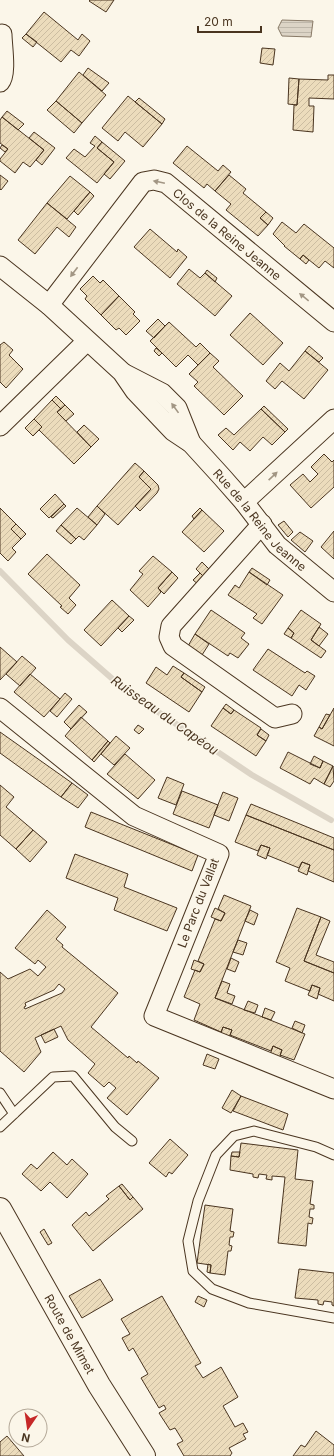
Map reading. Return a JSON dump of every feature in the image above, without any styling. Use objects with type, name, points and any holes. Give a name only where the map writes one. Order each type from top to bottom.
[{"type":"street","points":[[0,82],[2,80],[3,68],[2,34]]},
{"type":"street","name":"Clos de la Reine Jeanne","points":[[49,305],[143,182],[154,180],[166,183],[334,322]]},
{"type":"street","name":"Rue de la Reine Jeanne","points":[[0,266],[49,305],[122,372],[162,393],[177,408],[191,443],[244,502],[277,544],[334,592]]},
{"type":"street","points":[[0,426],[87,341]]},
{"type":"street","points":[[244,502],[334,419]]},
{"type":"street","points":[[262,524],[172,626],[169,637],[173,646],[275,718],[292,714]]},
{"type":"street","name":"Le Parc du Vallat","points":[[0,708],[134,816],[219,854],[154,1016],[334,1089]]},
{"type":"street","name":"Route de Mimet","points":[[0,1209],[99,1384],[144,1456]]},
{"type":"lane","points":[[0,1127],[53,1077],[73,1076],[115,1127],[132,1141]]},
{"type":"lane","points":[[0,1093],[14,1114]]},
{"type":"lane","points":[[334,1155],[316,1147],[254,1130],[234,1136],[216,1155],[198,1202],[188,1241],[193,1271],[212,1289],[249,1303],[334,1318]]},
{"type":"shaded area","points":[[282,20],[313,21],[311,37],[282,36],[278,28]]},
{"type":"building","points":[[114,0],[106,12],[89,1]]},
{"type":"building","points":[[44,12],[78,40],[82,34],[90,41],[79,56],[71,50],[61,62],[26,34]]},
{"type":"building","points":[[26,34],[37,42],[33,47],[22,38]]},
{"type":"building","points":[[262,48],[275,49],[273,65],[260,63]]},
{"type":"building","points":[[88,68],[109,83],[102,91],[83,75]]},
{"type":"building","points":[[79,72],[106,95],[82,123],[56,101]]},
{"type":"building","points":[[328,75],[334,75],[334,99],[309,98],[309,106],[314,106],[313,132],[293,130],[294,105],[297,105],[299,79],[328,80]]},
{"type":"building","points":[[289,78],[299,79],[297,105],[288,104]]},
{"type":"building","points":[[128,96],[162,124],[143,147],[125,132],[118,141],[102,128]]},
{"type":"building","points":[[139,98],[165,119],[162,124],[135,102]]},
{"type":"building","points":[[56,101],[82,123],[74,133],[47,110]]},
{"type":"building","points":[[7,111],[24,124],[18,130],[2,117]]},
{"type":"building","points":[[2,117],[44,150],[30,167],[23,162],[15,173],[0,161],[8,149],[0,143],[0,120]]},
{"type":"building","points":[[34,132],[55,148],[42,165],[36,160],[44,150],[29,138]]},
{"type":"building","points":[[95,136],[102,142],[97,148],[114,162],[97,183],[66,158],[74,149],[85,157],[95,146],[90,143]]},
{"type":"building","points":[[102,142],[125,161],[110,179],[104,174],[114,162],[97,148]]},
{"type":"building","points":[[2,145],[8,149],[5,152],[0,148]]},
{"type":"building","points":[[187,146],[218,171],[223,165],[231,172],[215,191],[207,184],[204,188],[173,163]]},
{"type":"building","points":[[0,175],[8,181],[1,190],[0,189]]},
{"type":"building","points":[[229,175],[246,189],[243,193],[266,212],[260,218],[268,225],[258,236],[226,210],[231,204],[215,191]]},
{"type":"building","points":[[70,176],[90,192],[67,219],[47,203]]},
{"type":"building","points":[[90,192],[94,196],[78,215],[74,211]]},
{"type":"building","points":[[47,203],[76,227],[69,237],[57,227],[35,254],[18,240]]},
{"type":"building","points":[[266,212],[273,218],[268,225],[260,218]]},
{"type":"building","points":[[282,222],[296,233],[304,224],[334,248],[334,268],[325,261],[319,268],[303,255],[300,259],[284,246],[273,234]]},
{"type":"building","points":[[150,229],[177,252],[178,249],[187,257],[170,278],[134,247]]},
{"type":"building","points":[[303,255],[309,260],[306,264],[300,259]]},
{"type":"building","points":[[189,269],[200,278],[205,273],[232,296],[215,316],[177,284]]},
{"type":"building","points":[[207,270],[217,278],[215,282],[205,273]]},
{"type":"building","points":[[93,276],[100,283],[103,280],[119,296],[101,315],[85,299],[87,296],[80,289]]},
{"type":"building","points":[[119,296],[135,312],[133,314],[140,321],[126,335],[119,328],[116,330],[101,315]]},
{"type":"building","points":[[250,313],[283,343],[263,365],[230,335]]},
{"type":"building","points":[[158,319],[165,326],[154,338],[146,331]]},
{"type":"building","points":[[169,322],[196,347],[200,343],[210,353],[198,365],[188,355],[176,367],[150,341]]},
{"type":"building","points":[[4,342],[13,350],[9,355],[23,369],[6,388],[0,382],[0,345]]},
{"type":"building","points":[[309,346],[323,358],[319,362],[305,351]]},
{"type":"building","points":[[156,348],[162,353],[159,356],[154,351]]},
{"type":"building","points":[[305,351],[328,370],[304,399],[282,381],[275,389],[266,381],[280,363],[289,371]]},
{"type":"building","points":[[210,353],[219,361],[213,367],[243,396],[224,415],[194,386],[198,382],[189,374]]},
{"type":"building","points":[[56,396],[65,405],[61,409],[52,400]]},
{"type":"building","points":[[52,400],[61,409],[57,412],[91,447],[74,464],[39,430],[42,427],[34,419]]},
{"type":"building","points":[[65,405],[74,414],[66,421],[57,412]]},
{"type":"building","points":[[264,406],[288,429],[285,432],[261,409]]},
{"type":"building","points":[[261,409],[285,432],[272,445],[263,437],[250,451],[240,442],[233,450],[218,435],[226,428],[234,435]]},
{"type":"building","points":[[34,419],[42,427],[33,436],[25,428]]},
{"type":"building","points":[[84,425],[99,439],[91,447],[77,432]]},
{"type":"building","points":[[324,454],[332,462],[334,460],[334,487],[311,508],[290,485],[303,474],[310,482],[318,474],[311,467]]},
{"type":"building","points":[[135,463],[144,471],[139,477],[151,489],[118,525],[97,506]]},
{"type":"building","points":[[144,471],[158,485],[159,489],[140,511],[135,506],[151,489],[139,477]]},
{"type":"building","points":[[55,494],[64,504],[49,518],[40,509]]},
{"type":"building","points":[[64,504],[66,506],[53,518],[51,517]]},
{"type":"building","points":[[97,506],[105,514],[97,525],[88,517]]},
{"type":"building","points":[[0,508],[16,524],[11,529],[21,539],[12,548],[16,552],[8,561],[0,553]]},
{"type":"building","points":[[77,508],[97,525],[84,540],[79,536],[76,539],[61,525]]},
{"type":"building","points":[[200,508],[202,510],[194,519],[192,516]]},
{"type":"building","points":[[202,510],[224,531],[204,552],[182,532]]},
{"type":"building","points":[[284,521],[293,532],[288,537],[278,525]]},
{"type":"building","points":[[16,524],[26,534],[21,539],[11,529]]},
{"type":"building","points":[[61,525],[76,539],[71,544],[56,531]]},
{"type":"building","points":[[334,531],[334,559],[321,547]]},
{"type":"building","points":[[300,532],[313,541],[305,552],[291,540]]},
{"type":"building","points":[[47,554],[80,585],[69,598],[76,605],[68,614],[60,607],[62,606],[28,574]]},
{"type":"building","points":[[153,556],[172,572],[158,588],[161,592],[148,607],[130,590],[143,574],[139,571]]},
{"type":"building","points":[[202,562],[211,571],[205,578],[196,569]]},
{"type":"building","points":[[252,568],[270,580],[267,585],[249,572]]},
{"type":"building","points":[[172,572],[178,578],[164,594],[158,588]]},
{"type":"building","points":[[249,572],[283,595],[262,624],[253,618],[257,614],[228,595],[235,585],[239,588]]},
{"type":"building","points":[[200,573],[205,578],[199,585],[193,580]]},
{"type":"building","points":[[112,600],[129,616],[101,646],[84,630]]},
{"type":"building","points":[[211,610],[245,633],[241,638],[249,644],[238,658],[230,653],[228,656],[195,634]]},
{"type":"building","points":[[301,610],[321,624],[311,640],[326,651],[321,658],[291,638],[294,633],[288,628]]},
{"type":"building","points":[[129,616],[134,620],[122,632],[118,628]]},
{"type":"building","points":[[319,627],[328,634],[319,646],[311,640]]},
{"type":"building","points":[[288,628],[294,633],[291,638],[284,634]]},
{"type":"building","points":[[195,634],[209,644],[202,655],[188,646]]},
{"type":"building","points":[[0,647],[17,662],[0,680]]},
{"type":"building","points":[[268,649],[305,673],[307,671],[315,676],[306,690],[299,685],[292,696],[253,670]]},
{"type":"building","points":[[22,656],[36,668],[20,686],[6,674]]},
{"type":"building","points":[[173,666],[184,673],[181,677],[202,692],[189,712],[146,683],[156,667],[167,675]]},
{"type":"building","points":[[184,673],[205,687],[202,692],[181,677]]},
{"type":"building","points":[[30,674],[60,699],[44,717],[14,692]]},
{"type":"building","points":[[65,693],[72,699],[57,717],[50,711]]},
{"type":"building","points":[[226,704],[234,710],[231,714],[223,708]]},
{"type":"building","points":[[79,705],[87,712],[71,729],[64,722]]},
{"type":"building","points":[[223,708],[231,714],[234,710],[261,728],[257,735],[266,741],[256,756],[211,726]]},
{"type":"building","points":[[334,708],[334,746],[314,736],[319,727],[322,729]]},
{"type":"building","points":[[326,714],[330,715],[322,729],[319,727]]},
{"type":"building","points":[[81,717],[108,741],[92,760],[65,736]]},
{"type":"building","points":[[138,725],[144,729],[139,734],[134,730]]},
{"type":"building","points":[[261,729],[269,735],[266,741],[257,735]]},
{"type":"building","points":[[0,732],[72,783],[61,797],[0,753]]},
{"type":"building","points":[[116,736],[130,748],[114,765],[101,754]]},
{"type":"building","points":[[108,741],[110,743],[94,762],[92,760]]},
{"type":"building","points":[[288,752],[320,768],[323,761],[333,766],[324,784],[314,778],[310,784],[280,768]]},
{"type":"building","points":[[125,754],[155,780],[138,799],[107,774]]},
{"type":"building","points":[[314,756],[323,761],[320,768],[310,764]]},
{"type":"building","points":[[333,766],[334,781],[330,787],[324,784]]},
{"type":"building","points":[[167,777],[184,784],[176,805],[158,798]]},
{"type":"building","points":[[72,783],[88,795],[78,808],[61,797]]},
{"type":"building","points":[[0,785],[14,797],[6,807],[33,830],[16,849],[0,835]]},
{"type":"building","points":[[182,791],[218,805],[209,828],[173,814]]},
{"type":"building","points":[[223,792],[238,798],[229,821],[214,815]]},
{"type":"building","points":[[251,804],[334,838],[334,850],[246,815]]},
{"type":"building","points":[[91,812],[198,855],[192,871],[85,827]]},
{"type":"building","points":[[246,815],[334,850],[334,882],[308,871],[310,865],[302,862],[299,868],[267,855],[270,848],[261,845],[258,851],[235,842]]},
{"type":"building","points":[[33,830],[47,842],[30,862],[16,849]]},
{"type":"building","points":[[261,845],[270,848],[266,859],[257,855]]},
{"type":"building","points":[[75,854],[128,874],[124,887],[177,908],[167,931],[114,910],[118,898],[66,878]]},
{"type":"building","points":[[302,862],[310,865],[307,875],[298,871]]},
{"type":"building","points":[[224,895],[251,906],[215,998],[305,1034],[294,1060],[280,1055],[282,1050],[273,1046],[271,1051],[230,1035],[232,1030],[223,1027],[221,1032],[194,1020],[200,1004],[184,997],[195,970],[200,972],[204,964],[198,961],[215,919],[221,921],[225,913],[218,909]]},
{"type":"building","points":[[215,908],[225,913],[221,921],[211,917]]},
{"type":"building","points":[[297,908],[321,917],[304,961],[334,973],[334,1001],[318,994],[320,988],[312,985],[310,991],[285,981],[290,968],[276,962]]},
{"type":"building","points":[[47,910],[66,927],[56,939],[63,945],[62,947],[118,993],[91,1027],[128,1058],[129,1056],[137,1063],[138,1061],[159,1078],[127,1115],[107,1098],[116,1088],[109,1082],[104,1087],[88,1073],[95,1064],[68,1040],[61,1026],[35,1038],[41,1052],[24,1072],[0,1051],[0,972],[8,979],[30,969],[38,976],[46,967],[38,960],[35,964],[15,948]],"holes":[[[59,984],[65,989],[62,993],[25,1009],[24,1007],[26,1006],[25,1003],[54,990]]]},
{"type":"building","points":[[250,910],[258,914],[254,925],[245,921]]},
{"type":"building","points":[[321,917],[330,921],[316,955],[334,962],[334,973],[304,961]]},
{"type":"building","points":[[238,940],[247,943],[243,955],[233,952]]},
{"type":"building","points":[[231,958],[239,962],[235,972],[227,969]]},
{"type":"building","points":[[194,960],[204,964],[200,972],[191,969]]},
{"type":"building","points":[[222,981],[230,984],[227,993],[235,996],[232,1004],[215,998]]},
{"type":"building","points":[[312,985],[320,988],[317,999],[308,995]]},
{"type":"building","points":[[248,1001],[258,1005],[255,1013],[244,1010]]},
{"type":"building","points":[[265,1008],[275,1012],[271,1020],[262,1017]]},
{"type":"building","points":[[295,1021],[305,1025],[302,1033],[292,1028]]},
{"type":"building","points":[[223,1027],[232,1030],[228,1040],[220,1036]]},
{"type":"building","points":[[54,1029],[58,1037],[45,1043],[41,1035]]},
{"type":"building","points":[[273,1046],[282,1050],[279,1059],[270,1055]]},
{"type":"building","points":[[207,1054],[219,1059],[215,1069],[203,1065]]},
{"type":"building","points":[[232,1090],[241,1096],[231,1113],[222,1108]]},
{"type":"building","points":[[241,1096],[288,1114],[283,1130],[233,1111]]},
{"type":"building","points":[[170,1139],[188,1155],[172,1174],[169,1172],[166,1177],[149,1163]]},
{"type":"building","points":[[241,1143],[298,1150],[295,1179],[313,1181],[310,1204],[314,1205],[314,1209],[310,1209],[309,1217],[313,1218],[312,1224],[308,1223],[306,1246],[278,1243],[285,1177],[272,1176],[272,1180],[266,1179],[267,1175],[259,1174],[258,1178],[253,1177],[253,1174],[230,1170],[231,1156],[239,1157]]},
{"type":"building","points":[[53,1152],[67,1165],[72,1159],[88,1174],[67,1198],[50,1182],[41,1191],[22,1174],[31,1164],[37,1169]]},
{"type":"building","points":[[232,1152],[240,1152],[239,1157],[231,1156]]},
{"type":"building","points":[[122,1184],[133,1197],[130,1200],[119,1186]]},
{"type":"building","points":[[119,1186],[130,1200],[133,1197],[143,1209],[93,1251],[72,1225],[86,1212],[89,1216],[109,1199],[106,1196]]},
{"type":"building","points":[[205,1205],[233,1209],[230,1231],[234,1232],[233,1237],[230,1237],[229,1245],[232,1246],[231,1251],[228,1251],[225,1275],[210,1273],[211,1265],[197,1263]]},
{"type":"building","points":[[44,1229],[52,1243],[48,1245],[40,1232]]},
{"type":"building","points":[[208,1264],[211,1265],[210,1273],[207,1272]]},
{"type":"building","points":[[299,1269],[334,1273],[334,1306],[332,1305],[332,1302],[324,1301],[323,1305],[318,1304],[318,1300],[295,1298]]},
{"type":"building","points":[[100,1279],[113,1300],[82,1318],[69,1296]]},
{"type":"building","points":[[162,1296],[201,1363],[195,1366],[203,1378],[221,1367],[238,1397],[223,1406],[235,1427],[243,1423],[248,1432],[243,1434],[246,1439],[229,1448],[232,1453],[230,1456],[184,1456],[177,1444],[183,1441],[175,1428],[170,1430],[159,1413],[166,1409],[164,1405],[159,1408],[141,1378],[148,1374],[133,1348],[129,1351],[122,1338],[130,1334],[121,1319]]},
{"type":"building","points":[[198,1296],[207,1300],[204,1307],[195,1302]]},
{"type":"building","points":[[316,1431],[334,1445],[334,1456],[293,1456],[301,1445],[305,1447]]},
{"type":"building","points":[[7,1436],[8,1448],[17,1448],[24,1456],[0,1456],[0,1442]]},
{"type":"waterway","name":"Ruisseau du Capéou","points":[[0,571],[68,640],[124,689],[252,775],[331,820]]}]
